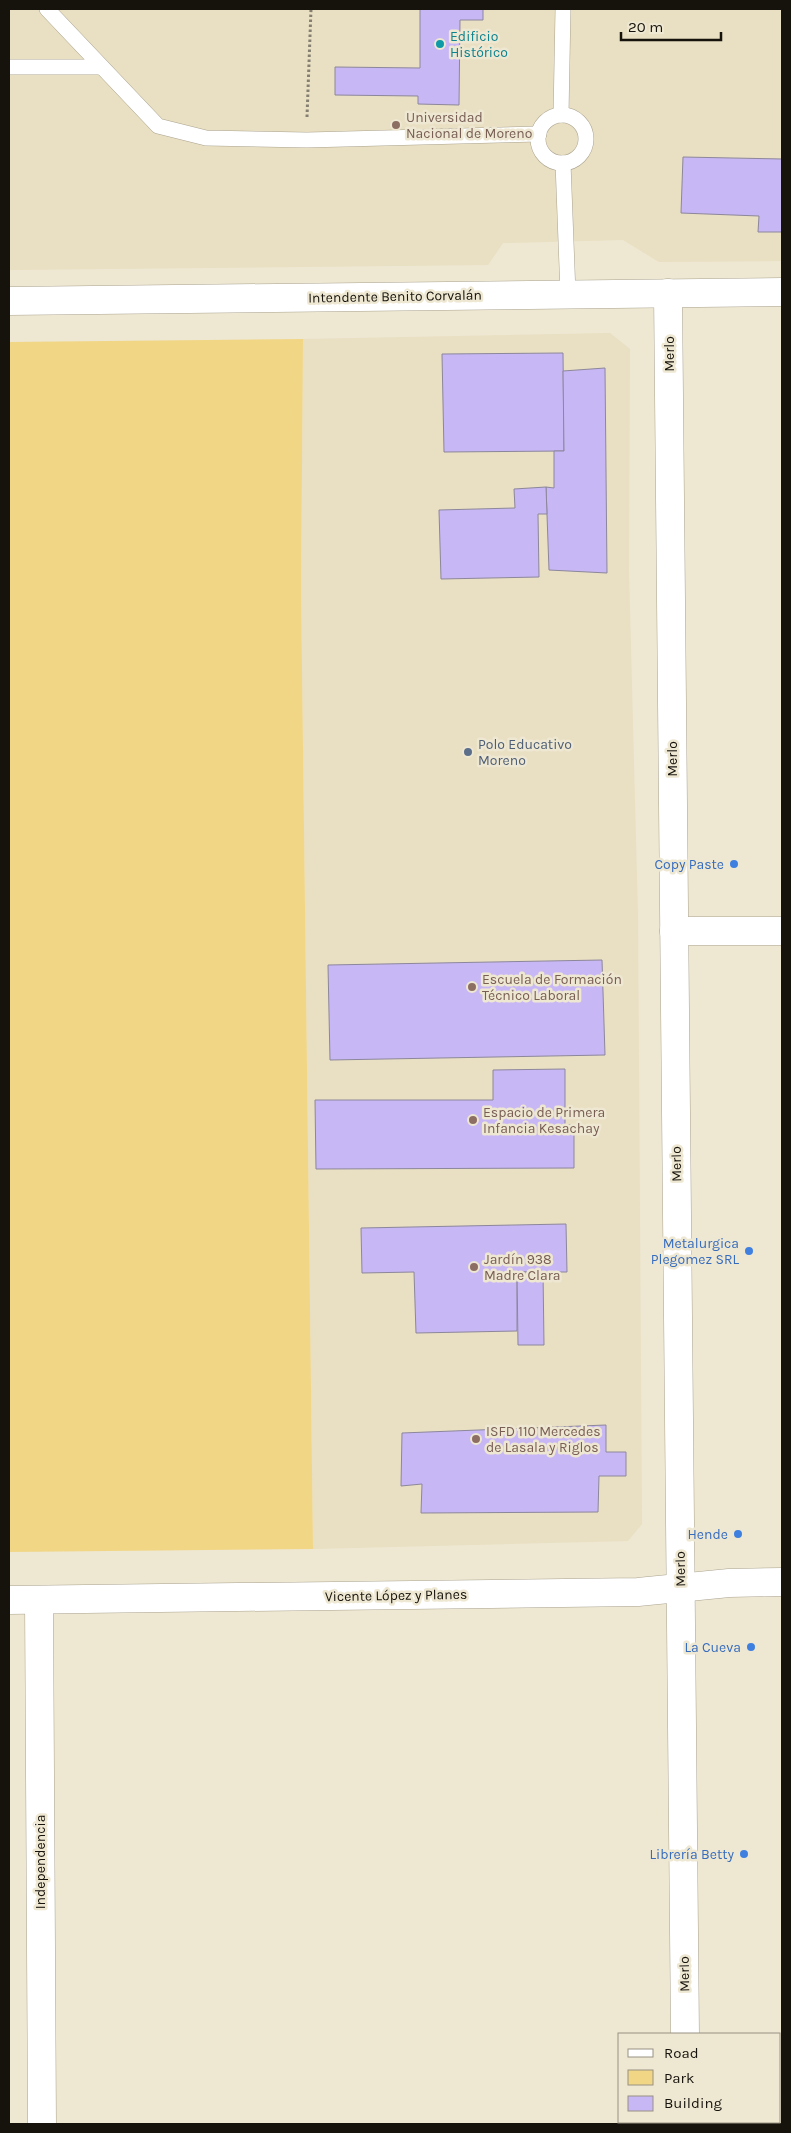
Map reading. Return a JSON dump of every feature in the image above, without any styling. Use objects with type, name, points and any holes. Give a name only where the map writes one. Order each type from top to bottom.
[{"type":"street","name":"Intendente Benito Corvalán","points":[[9,301],[782,292]]},
{"type":"street","name":"Merlo","points":[[668,293],[685,2033]]},
{"type":"street","points":[[674,932],[782,931]]},
{"type":"street","name":"Vicente López y Planes","points":[[9,1600],[638,1592],[728,1583],[782,1582]]},
{"type":"street","name":"Independencia","points":[[39,1600],[42,2124]]},
{"type":"lane","points":[[47,9],[158,126],[206,138],[307,140],[539,134]]},
{"type":"lane","points":[[561,115],[563,9]]},
{"type":"lane","points":[[9,67],[100,67]]},
{"type":"lane","points":[[561,115],[572,117],[581,123],[586,133],[586,144],[582,154],[574,160],[563,163],[553,161],[544,155],[539,145],[539,134],[543,124],[551,117],[561,115]]},
{"type":"lane","points":[[563,163],[568,294]]},
{"type":"path","points":[[307,140],[311,9]]},
{"type":"shaded area","name":"Universidad Nacional de Moreno","points":[[9,9],[782,9],[782,261],[659,262],[623,240],[503,243],[488,265],[9,270]]},
{"type":"shaded area","points":[[610,333],[630,349],[629,571],[638,917],[642,1524],[628,1541],[313,1549],[301,588],[303,339]]},
{"type":"green space","points":[[303,339],[301,588],[313,1549],[9,1552],[9,342]]},
{"type":"building","name":"Edificio Histórico","points":[[420,9],[483,9],[483,20],[460,20],[459,105],[418,104],[418,96],[335,95],[335,67],[420,68]]},
{"type":"building","points":[[683,157],[782,159],[782,232],[758,232],[759,216],[681,213]]},
{"type":"building","points":[[563,353],[564,451],[444,452],[442,354]]},
{"type":"building","points":[[605,368],[607,573],[549,570],[546,487],[554,488],[554,451],[564,451],[563,371]]},
{"type":"building","points":[[546,487],[547,514],[538,514],[539,577],[441,579],[439,510],[515,508],[514,489]]},
{"type":"building","points":[[602,960],[605,1055],[330,1060],[328,965]]},
{"type":"building","points":[[565,1069],[565,1125],[574,1125],[574,1168],[316,1169],[315,1100],[493,1100],[493,1070]]},
{"type":"building","points":[[566,1224],[567,1272],[517,1272],[517,1331],[416,1333],[414,1272],[362,1273],[361,1228]]},
{"type":"building","points":[[517,1272],[543,1272],[544,1345],[518,1345]]},
{"type":"building","points":[[606,1425],[606,1452],[626,1452],[626,1476],[599,1476],[598,1512],[421,1513],[422,1484],[401,1486],[402,1433]]},
{"type":"place","name":"Edificio Histórico","points":[[440,44]]},
{"type":"place","name":"Universidad Nacional de Moreno","points":[[396,125]]},
{"type":"place","name":"Polo Educativo Moreno","points":[[468,752]]},
{"type":"place","name":"Copy Paste","points":[[734,864]]},
{"type":"place","name":"Escuela de Formación Técnico Laboral","points":[[472,987]]},
{"type":"place","name":"Espacio de Primera Infancia Kesachay","points":[[473,1120]]},
{"type":"place","name":"Metalurgica Plegomez SRL","points":[[749,1251]]},
{"type":"place","name":"Jardín 938 Madre Clara","points":[[474,1267]]},
{"type":"place","name":"ISFD 110 Mercedes de Lasala y Riglos","points":[[476,1439]]},
{"type":"place","name":"Hende","points":[[738,1534]]},
{"type":"place","name":"La Cueva","points":[[751,1647]]},
{"type":"place","name":"Librería Betty","points":[[744,1854]]}]
